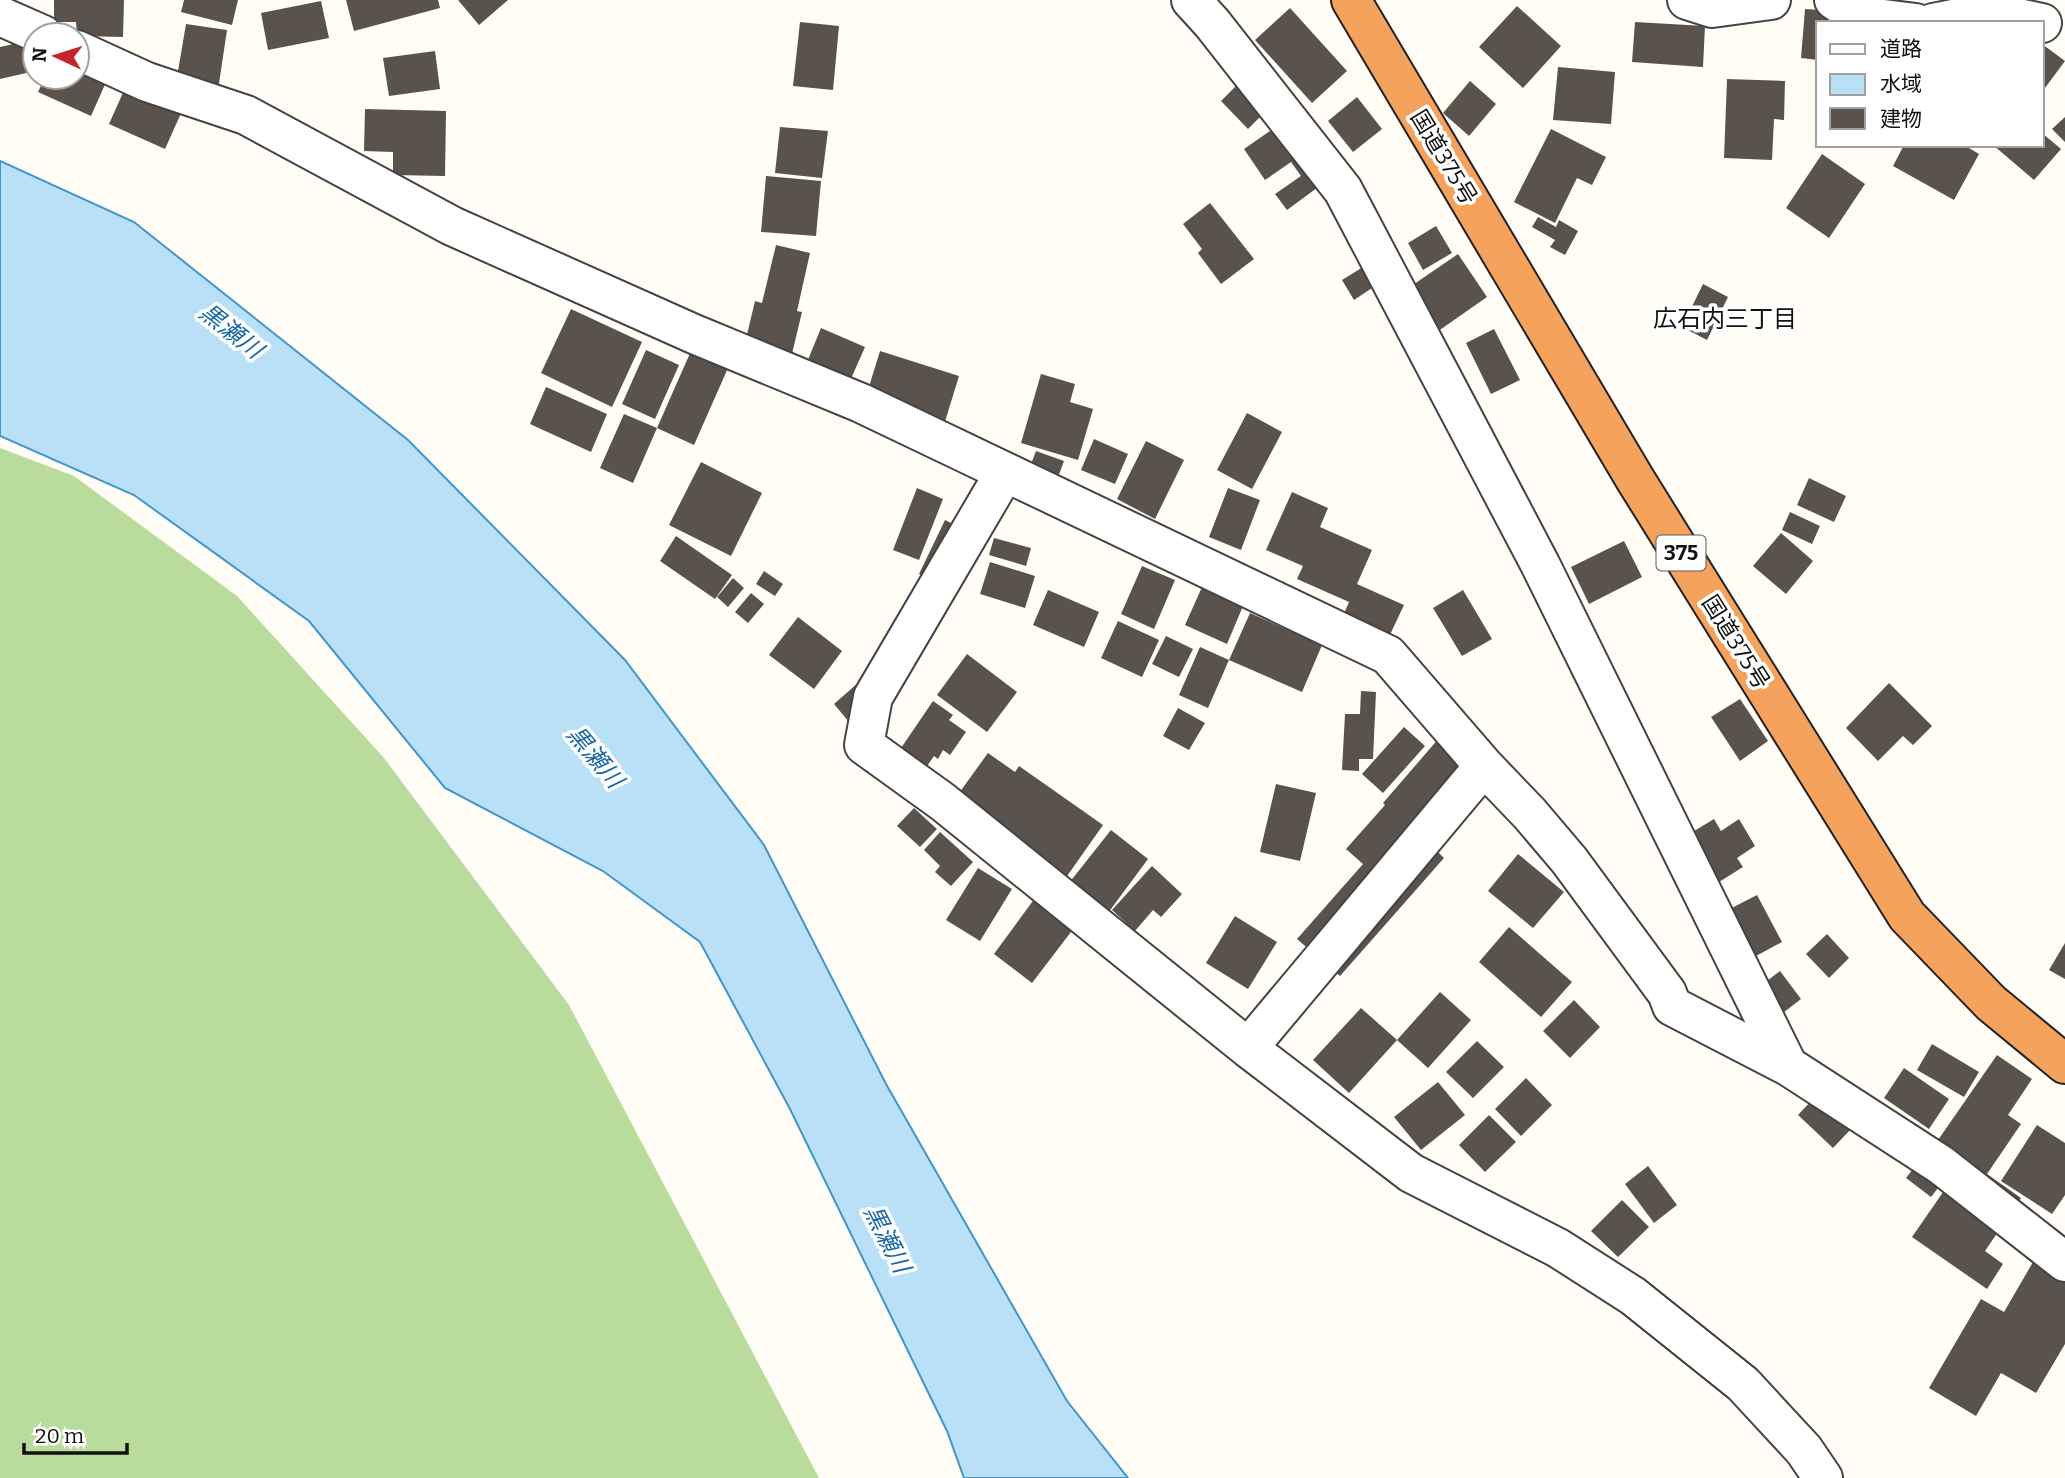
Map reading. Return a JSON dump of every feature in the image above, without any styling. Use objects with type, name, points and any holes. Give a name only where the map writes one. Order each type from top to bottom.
[{"type":"highway","name":"国道375号","points":[[1351,0],[1635,479],[1907,916],[1991,1003],[2065,1064]]},
{"type":"street","points":[[1191,0],[1343,190],[1540,564],[1788,1066]]},
{"type":"street","points":[[1687,0],[1712,8],[1771,0]]},
{"type":"street","points":[[1834,0],[1858,16],[1899,21]]},
{"type":"street","points":[[1943,21],[1989,12],[2032,21]]},
{"type":"street","points":[[0,16],[21,25]]},
{"type":"street","points":[[2044,23],[2065,27]]},
{"type":"street","points":[[91,56],[147,82],[246,115],[452,226],[694,334],[861,403],[1388,655],[1569,860],[1667,993],[1672,1006],[1788,1066],[1941,1165],[2065,1262]]},
{"type":"street","points":[[1005,472],[873,697],[863,745],[943,803],[1248,1048],[1411,1173],[1558,1248],[1633,1296],[1743,1384],[1804,1450],[1822,1478]]},
{"type":"street","points":[[1248,1048],[1485,766]]},
{"type":"green space","points":[[0,448],[74,476],[237,596],[384,758],[569,1005],[819,1478],[0,1478]]},
{"type":"water","name":"黒瀬川","points":[[0,161],[134,222],[408,440],[625,660],[764,845],[886,1084],[1067,1401],[1128,1478],[964,1478],[947,1431],[790,1109],[700,942],[603,871],[445,788],[309,621],[134,495],[0,436]]},
{"type":"building","points":[[54,0],[124,0],[123,37],[91,36],[91,21],[54,21]]},
{"type":"building","points":[[184,0],[238,0],[232,25],[181,12]]},
{"type":"building","points":[[346,0],[438,0],[440,8],[354,31]]},
{"type":"building","points":[[458,0],[508,0],[479,25]]},
{"type":"building","points":[[321,1],[329,38],[268,50],[261,13]]},
{"type":"building","points":[[1517,6],[1561,46],[1523,88],[1479,47]]},
{"type":"building","points":[[1290,8],[1347,71],[1312,103],[1255,40]]},
{"type":"building","points":[[1805,9],[1839,11],[1838,21],[1816,21],[1816,60],[1801,58]]},
{"type":"building","points":[[800,22],[839,26],[833,90],[793,86]]},
{"type":"building","points":[[1635,22],[1705,26],[1703,67],[1632,62]]},
{"type":"building","points":[[186,24],[227,30],[218,90],[176,83]]},
{"type":"building","points":[[21,42],[21,74],[0,79],[0,47]]},
{"type":"building","points":[[2044,45],[2065,61],[2044,89]]},
{"type":"building","points":[[435,51],[440,89],[389,96],[383,58]]},
{"type":"building","points":[[1558,67],[1615,72],[1611,124],[1553,120]]},
{"type":"building","points":[[91,73],[107,80],[91,116],[38,92],[91,91]]},
{"type":"building","points":[[1243,79],[1270,107],[1248,129],[1221,101]]},
{"type":"building","points":[[1727,79],[1785,81],[1784,120],[1774,119],[1772,160],[1724,158]]},
{"type":"building","points":[[1470,81],[1496,104],[1469,136],[1443,113]]},
{"type":"building","points":[[126,86],[182,111],[165,149],[109,124]]},
{"type":"building","points":[[1357,97],[1382,129],[1353,152],[1328,121]]},
{"type":"building","points":[[365,109],[446,111],[445,176],[393,175],[393,152],[364,151]]},
{"type":"building","points":[[2065,117],[2065,142],[2052,129]]},
{"type":"building","points":[[1283,122],[1325,182],[1287,210],[1275,194],[1301,176],[1291,162],[1265,180],[1244,149]]},
{"type":"building","points":[[780,127],[828,131],[822,178],[775,173]]},
{"type":"building","points":[[1551,129],[1606,157],[1592,185],[1577,178],[1555,223],[1514,202]]},
{"type":"building","points":[[2044,135],[2061,149],[2034,180],[1995,147],[2044,147]]},
{"type":"building","points":[[1903,147],[1967,147],[1979,154],[1954,200],[1893,166]]},
{"type":"building","points":[[1822,154],[1865,184],[1829,238],[1786,208]]},
{"type":"building","points":[[766,176],[821,181],[816,236],[761,232]]},
{"type":"building","points":[[1210,203],[1254,259],[1221,284],[1198,253],[1202,249],[1183,224]]},
{"type":"building","points":[[1538,217],[1556,227],[1559,220],[1578,231],[1565,255],[1550,247],[1555,240],[1532,227]]},
{"type":"building","points":[[1436,226],[1452,253],[1423,270],[1408,243]]},
{"type":"building","points":[[776,245],[810,253],[797,311],[802,312],[791,358],[744,347],[755,301],[762,303]]},
{"type":"building","points":[[1458,254],[1487,297],[1434,334],[1404,291]]},
{"type":"building","points":[[1363,267],[1375,286],[1354,300],[1342,280]]},
{"type":"building","points":[[1703,284],[1728,297],[1707,340],[1682,327]]},
{"type":"building","points":[[571,309],[642,342],[612,407],[541,373]]},
{"type":"building","points":[[821,328],[865,347],[846,390],[803,372]]},
{"type":"building","points":[[1494,329],[1520,380],[1491,394],[1466,343]]},
{"type":"building","points":[[646,350],[679,365],[655,419],[622,404]]},
{"type":"building","points":[[691,351],[728,368],[694,445],[657,428]]},
{"type":"building","points":[[880,351],[959,376],[943,428],[864,403]]},
{"type":"building","points":[[1041,374],[1075,384],[1070,402],[1093,409],[1078,460],[1021,443]]},
{"type":"building","points":[[546,387],[607,414],[591,452],[530,424]]},
{"type":"building","points":[[1247,413],[1282,432],[1252,489],[1217,470]]},
{"type":"building","points":[[624,414],[657,428],[633,483],[600,468]]},
{"type":"building","points":[[1094,439],[1128,454],[1115,484],[1081,470]]},
{"type":"building","points":[[1146,441],[1184,460],[1155,519],[1117,499]]},
{"type":"building","points":[[1036,451],[1064,461],[1053,491],[1025,480]]},
{"type":"building","points":[[701,462],[762,493],[731,556],[669,525]]},
{"type":"building","points":[[1809,478],[1846,496],[1834,522],[1797,505]]},
{"type":"building","points":[[917,488],[943,499],[919,560],[893,550]]},
{"type":"building","points":[[1228,488],[1260,500],[1241,550],[1209,537]]},
{"type":"building","points":[[1292,492],[1328,508],[1320,527],[1372,550],[1357,584],[1404,605],[1388,639],[1342,618],[1349,602],[1297,579],[1303,566],[1266,550]]},
{"type":"building","points":[[1790,512],[1820,526],[1812,544],[1782,530]]},
{"type":"building","points":[[945,520],[976,535],[950,589],[919,574]]},
{"type":"building","points":[[1781,533],[1813,561],[1786,594],[1753,566]]},
{"type":"building","points":[[676,536],[732,575],[715,599],[660,561]]},
{"type":"building","points":[[994,538],[1031,548],[1026,566],[989,555]]},
{"type":"building","points":[[1624,541],[1642,577],[1589,604],[1571,567]]},
{"type":"building","points":[[990,562],[1035,576],[1025,608],[980,594]]},
{"type":"building","points":[[1142,566],[1175,580],[1154,629],[1121,614]]},
{"type":"building","points":[[764,571],[783,584],[775,596],[756,584]]},
{"type":"building","points":[[733,578],[744,588],[728,607],[717,597]]},
{"type":"building","points":[[1202,587],[1243,606],[1227,644],[1185,625]]},
{"type":"building","points":[[1048,590],[1099,612],[1084,647],[1033,625]]},
{"type":"building","points":[[1463,590],[1492,639],[1462,656],[1433,608]]},
{"type":"building","points":[[751,593],[764,604],[748,623],[735,612]]},
{"type":"building","points":[[1250,613],[1322,645],[1302,692],[1229,660]]},
{"type":"building","points":[[798,617],[842,651],[814,689],[769,655]]},
{"type":"building","points":[[1118,621],[1159,640],[1142,677],[1101,658]]},
{"type":"building","points":[[1166,636],[1193,649],[1179,677],[1152,664]]},
{"type":"building","points":[[1200,647],[1229,660],[1208,708],[1179,695]]},
{"type":"building","points":[[967,654],[1017,692],[987,732],[937,695]]},
{"type":"building","points":[[875,668],[898,695],[876,714],[860,735],[834,704]]},
{"type":"building","points":[[1889,683],[1932,726],[1913,745],[1903,736],[1878,761],[1846,728]]},
{"type":"building","points":[[1361,691],[1376,692],[1373,759],[1359,759],[1359,771],[1342,770],[1345,714],[1360,714]]},
{"type":"building","points":[[1740,699],[1768,741],[1740,761],[1711,717]]},
{"type":"building","points":[[933,701],[953,715],[949,720],[966,732],[950,755],[943,750],[938,759],[934,756],[925,769],[899,751]]},
{"type":"building","points":[[1178,708],[1205,723],[1189,750],[1163,736]]},
{"type":"building","points":[[1404,727],[1425,746],[1383,793],[1362,774]]},
{"type":"building","points":[[1440,737],[1494,785],[1436,850],[1444,858],[1340,976],[1297,939],[1363,864],[1346,849]]},
{"type":"building","points":[[988,753],[1015,772],[1019,766],[1103,825],[1065,879],[954,800]]},
{"type":"building","points":[[1276,784],[1316,793],[1300,861],[1260,852]]},
{"type":"building","points":[[914,808],[937,829],[920,847],[897,826]]},
{"type":"building","points":[[1714,819],[1721,831],[1739,819],[1755,846],[1737,858],[1743,867],[1711,887],[1681,839]]},
{"type":"building","points":[[1111,830],[1148,859],[1108,913],[1069,883]]},
{"type":"building","points":[[940,832],[973,862],[951,886],[935,872],[940,866],[924,850]]},
{"type":"building","points":[[1518,854],[1564,892],[1533,928],[1488,891]]},
{"type":"building","points":[[1152,866],[1182,894],[1161,917],[1153,910],[1135,931],[1112,910]]},
{"type":"building","points":[[978,868],[1012,889],[980,941],[946,920]]},
{"type":"building","points":[[1757,895],[1782,942],[1745,962],[1720,914]]},
{"type":"building","points":[[1035,898],[1074,928],[1032,983],[994,954]]},
{"type":"building","points":[[1235,916],[1277,942],[1248,989],[1206,963]]},
{"type":"building","points":[[1509,927],[1572,982],[1541,1017],[1479,962]]},
{"type":"building","points":[[1827,934],[1849,958],[1829,978],[1806,954]]},
{"type":"building","points":[[2065,943],[2065,979],[2049,970]]},
{"type":"building","points":[[1780,971],[1801,999],[1775,1019],[1755,990]]},
{"type":"building","points":[[1440,992],[1471,1020],[1428,1068],[1397,1040]]},
{"type":"building","points":[[1574,1000],[1600,1027],[1570,1058],[1543,1031]]},
{"type":"building","points":[[1361,1008],[1397,1040],[1349,1093],[1313,1060]]},
{"type":"building","points":[[1477,1041],[1504,1067],[1473,1098],[1446,1072]]},
{"type":"building","points":[[1932,1044],[1979,1072],[1964,1097],[1917,1070]]},
{"type":"building","points":[[1997,1055],[2032,1079],[2008,1115],[2021,1124],[1987,1174],[2021,1198],[1985,1251],[2003,1264],[1987,1289],[1912,1237],[1966,1159],[1938,1140]]},
{"type":"building","points":[[1904,1068],[1949,1099],[1929,1129],[1884,1098]]},
{"type":"building","points":[[1526,1078],[1552,1105],[1521,1136],[1495,1109]]},
{"type":"building","points":[[1438,1082],[1465,1115],[1421,1150],[1394,1117]]},
{"type":"building","points":[[1815,1097],[1850,1130],[1833,1148],[1798,1115]]},
{"type":"building","points":[[1489,1115],[1516,1142],[1485,1172],[1459,1145]]},
{"type":"building","points":[[2037,1125],[2065,1143],[2065,1195],[2052,1214],[2001,1181]]},
{"type":"building","points":[[1920,1160],[1945,1179],[1931,1197],[1906,1178]]},
{"type":"building","points":[[1648,1166],[1677,1205],[1654,1223],[1625,1184]]},
{"type":"building","points":[[1622,1200],[1649,1227],[1618,1257],[1591,1231]]},
{"type":"building","points":[[2047,1238],[2065,1248],[2065,1344],[2036,1393],[2001,1373],[1976,1416],[1929,1388],[1981,1299],[2004,1312]]},
{"type":"district","name":"広石内三丁目","points":[[1725,319]]}]
